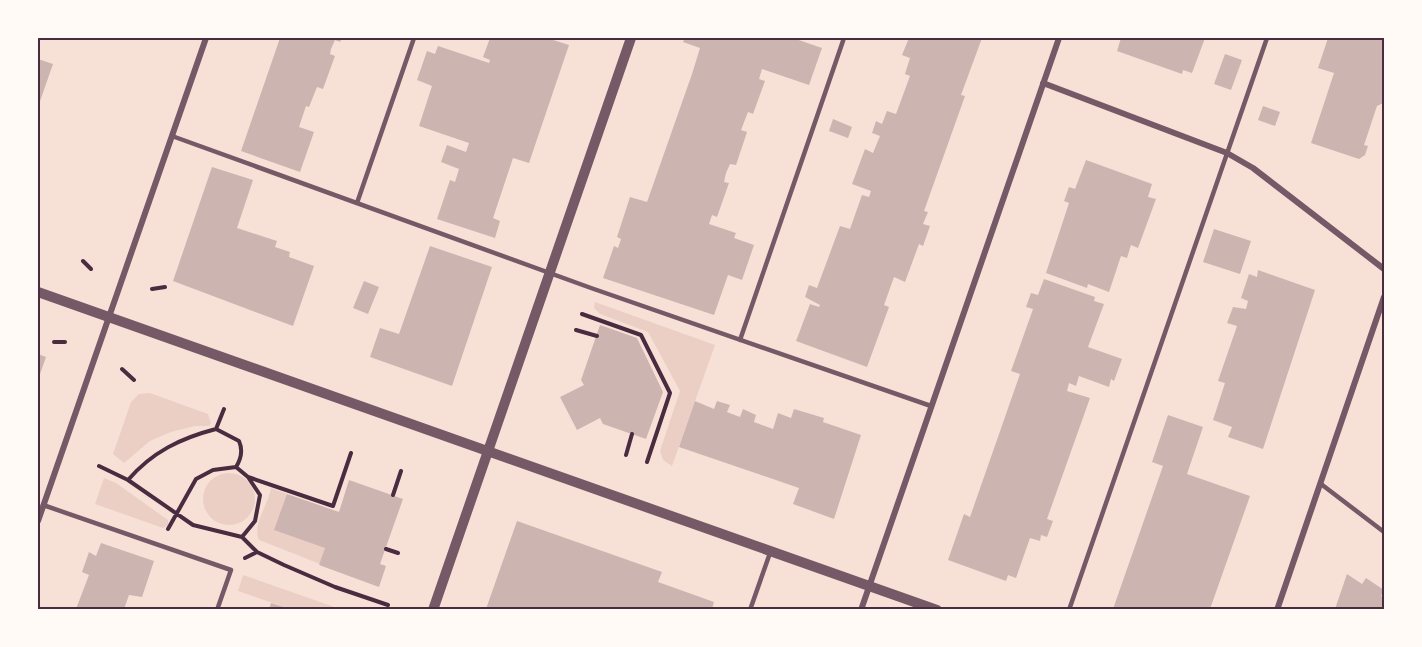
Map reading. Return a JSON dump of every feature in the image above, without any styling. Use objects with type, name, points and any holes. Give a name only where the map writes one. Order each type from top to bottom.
[{"type":"street","points":[[38,521],[206,38]]},
{"type":"street","points":[[432,609],[631,38]]},
{"type":"street","points":[[861,609],[1059,38]]},
{"type":"street","points":[[1043,83],[1227,153],[1253,168],[1384,269]]},
{"type":"street","points":[[38,292],[937,609]]},
{"type":"street","points":[[1277,609],[1384,297]]},
{"type":"lane","points":[[357,203],[414,38]]},
{"type":"lane","points":[[740,340],[844,38]]},
{"type":"lane","points":[[1069,609],[1267,38]]},
{"type":"lane","points":[[172,136],[550,273],[931,406]]},
{"type":"lane","points":[[1321,484],[1384,532]]},
{"type":"lane","points":[[43,505],[231,570],[218,609]]},
{"type":"lane","points":[[750,609],[771,550]]},
{"type":"path","points":[[83,261],[91,269]]},
{"type":"path","points":[[152,289],[165,287]]},
{"type":"path","points":[[582,314],[641,335],[670,393],[647,462]]},
{"type":"path","points":[[576,330],[597,336]]},
{"type":"path","points":[[54,342],[65,342]]},
{"type":"path","points":[[122,369],[134,380]]},
{"type":"path","points":[[216,429],[224,409]]},
{"type":"path","points":[[128,480],[141,465],[166,448],[182,439],[216,429],[240,441],[241,453],[236,467]]},
{"type":"path","points":[[626,455],[632,434]]},
{"type":"path","points":[[248,477],[333,506],[351,453]]},
{"type":"path","points":[[99,466],[128,480],[176,515],[207,530],[242,537],[257,552],[304,574],[388,605]]},
{"type":"path","points":[[168,529],[196,479],[213,470],[236,467],[248,477],[260,495],[261,502],[255,521],[242,537]]},
{"type":"path","points":[[393,495],[401,471]]},
{"type":"path","points":[[386,549],[398,553]]},
{"type":"path","points":[[241,559],[257,552]]},
{"type":"shaded area","points":[[595,302],[715,345],[672,466],[663,460],[660,451],[680,391],[648,332],[600,314],[594,308]]},
{"type":"shaded area","points":[[150,393],[208,414],[211,423],[209,426],[195,426],[171,432],[150,441],[124,463],[113,454],[131,402],[139,394]]},
{"type":"shaded area","points":[[224,473],[234,473],[248,480],[255,499],[248,518],[234,525],[224,525],[214,521],[207,514],[203,504],[203,494],[207,484],[214,477]]},
{"type":"shaded area","points":[[104,478],[116,483],[168,520],[168,525],[163,528],[95,504]]},
{"type":"shaded area","points":[[271,488],[287,494],[325,548],[320,564],[259,540],[257,534],[259,521]]},
{"type":"shaded area","points":[[243,575],[340,609],[290,609],[238,591]]},
{"type":"building","points":[[280,38],[342,38],[340,42],[335,40],[330,54],[335,56],[323,89],[317,87],[309,107],[306,106],[299,127],[314,132],[300,172],[241,151]]},
{"type":"building","points":[[490,38],[547,38],[569,45],[529,163],[513,158],[493,218],[500,221],[495,238],[437,219],[450,180],[455,182],[459,169],[441,162],[447,145],[466,152],[469,143],[419,126],[432,86],[417,80],[427,51],[435,54],[438,46],[489,63],[490,60],[483,57]]},
{"type":"building","points":[[685,38],[793,38],[822,48],[809,85],[762,69],[759,79],[765,81],[753,114],[748,112],[741,130],[747,132],[736,165],[730,164],[726,173],[724,182],[729,183],[717,217],[712,215],[709,224],[736,233],[734,238],[754,245],[742,280],[728,275],[714,315],[603,278],[614,246],[618,248],[621,239],[617,237],[630,197],[647,202],[692,74],[700,48],[683,42]]},
{"type":"building","points":[[909,38],[982,38],[961,95],[965,96],[924,211],[928,212],[923,224],[930,226],[923,246],[919,244],[905,282],[894,277],[884,305],[889,307],[867,367],[796,341],[810,304],[819,307],[820,305],[805,297],[809,285],[817,288],[840,226],[850,229],[862,195],[869,197],[871,191],[852,184],[865,149],[873,153],[880,136],[872,133],[876,121],[882,124],[887,111],[896,114],[910,76],[905,74],[910,58],[902,55]]},
{"type":"building","points":[[1121,38],[1205,38],[1192,73],[1183,70],[1182,74],[1117,51]]},
{"type":"building","points":[[1328,38],[1384,38],[1383,103],[1377,106],[1364,145],[1368,146],[1365,155],[1359,159],[1311,143],[1334,73],[1318,68]]},
{"type":"building","points":[[1225,54],[1242,60],[1231,90],[1214,84]]},
{"type":"building","points":[[38,59],[53,64],[38,107]]},
{"type":"building","points":[[1263,106],[1280,112],[1275,126],[1258,120]]},
{"type":"building","points":[[833,119],[852,127],[848,138],[829,131]]},
{"type":"building","points":[[1086,160],[1152,184],[1148,197],[1156,199],[1138,248],[1131,245],[1127,258],[1121,256],[1109,292],[1088,284],[1087,288],[1046,273],[1069,203],[1064,201],[1069,187],[1075,189]]},
{"type":"building","points":[[212,167],[253,180],[237,228],[277,241],[275,247],[290,252],[289,257],[314,266],[293,326],[173,281]]},
{"type":"building","points":[[1214,229],[1251,241],[1240,274],[1203,262]]},
{"type":"building","points":[[430,246],[492,267],[452,386],[370,357],[380,328],[399,334]]},
{"type":"building","points":[[1258,270],[1315,290],[1263,449],[1228,437],[1232,427],[1213,420],[1225,383],[1218,381],[1237,326],[1227,323],[1233,307],[1246,309],[1248,301],[1241,298],[1249,274],[1257,277]]},
{"type":"building","points":[[1044,279],[1095,297],[1094,301],[1104,304],[1088,347],[1122,359],[1114,381],[1111,379],[1109,387],[1079,376],[1076,386],[1069,383],[1067,391],[1090,398],[1047,519],[1053,521],[1047,537],[1041,535],[1040,541],[1030,538],[1016,578],[1008,575],[1006,581],[948,560],[964,514],[970,517],[1020,374],[1011,371],[1033,309],[1026,307],[1031,293],[1038,295]]},
{"type":"building","points":[[364,281],[379,287],[368,314],[353,308]]},
{"type":"building","points":[[600,325],[637,338],[663,392],[646,439],[603,424],[600,418],[577,430],[560,397],[584,385],[581,380]]},
{"type":"building","points":[[38,354],[46,357],[38,380]]},
{"type":"building","points":[[695,401],[714,409],[717,401],[730,405],[727,412],[740,417],[743,409],[756,415],[754,422],[773,429],[778,413],[791,418],[794,409],[824,418],[823,422],[861,435],[834,519],[793,504],[799,488],[679,447]]},
{"type":"building","points":[[1168,415],[1203,427],[1187,474],[1250,496],[1210,609],[1113,609],[1163,466],[1152,462]]},
{"type":"building","points":[[349,480],[403,499],[380,564],[386,566],[379,587],[319,565],[325,548],[274,530],[287,494],[339,512]]},
{"type":"building","points":[[517,521],[662,572],[658,582],[714,602],[712,609],[486,609]]},
{"type":"building","points":[[101,543],[154,561],[142,597],[129,595],[124,609],[76,609],[89,575],[82,572],[89,552],[96,556]]},
{"type":"building","points":[[1347,574],[1362,584],[1366,578],[1384,590],[1381,596],[1384,598],[1384,609],[1335,609]]},
{"type":"building","points":[[271,603],[290,609],[269,609]]}]
